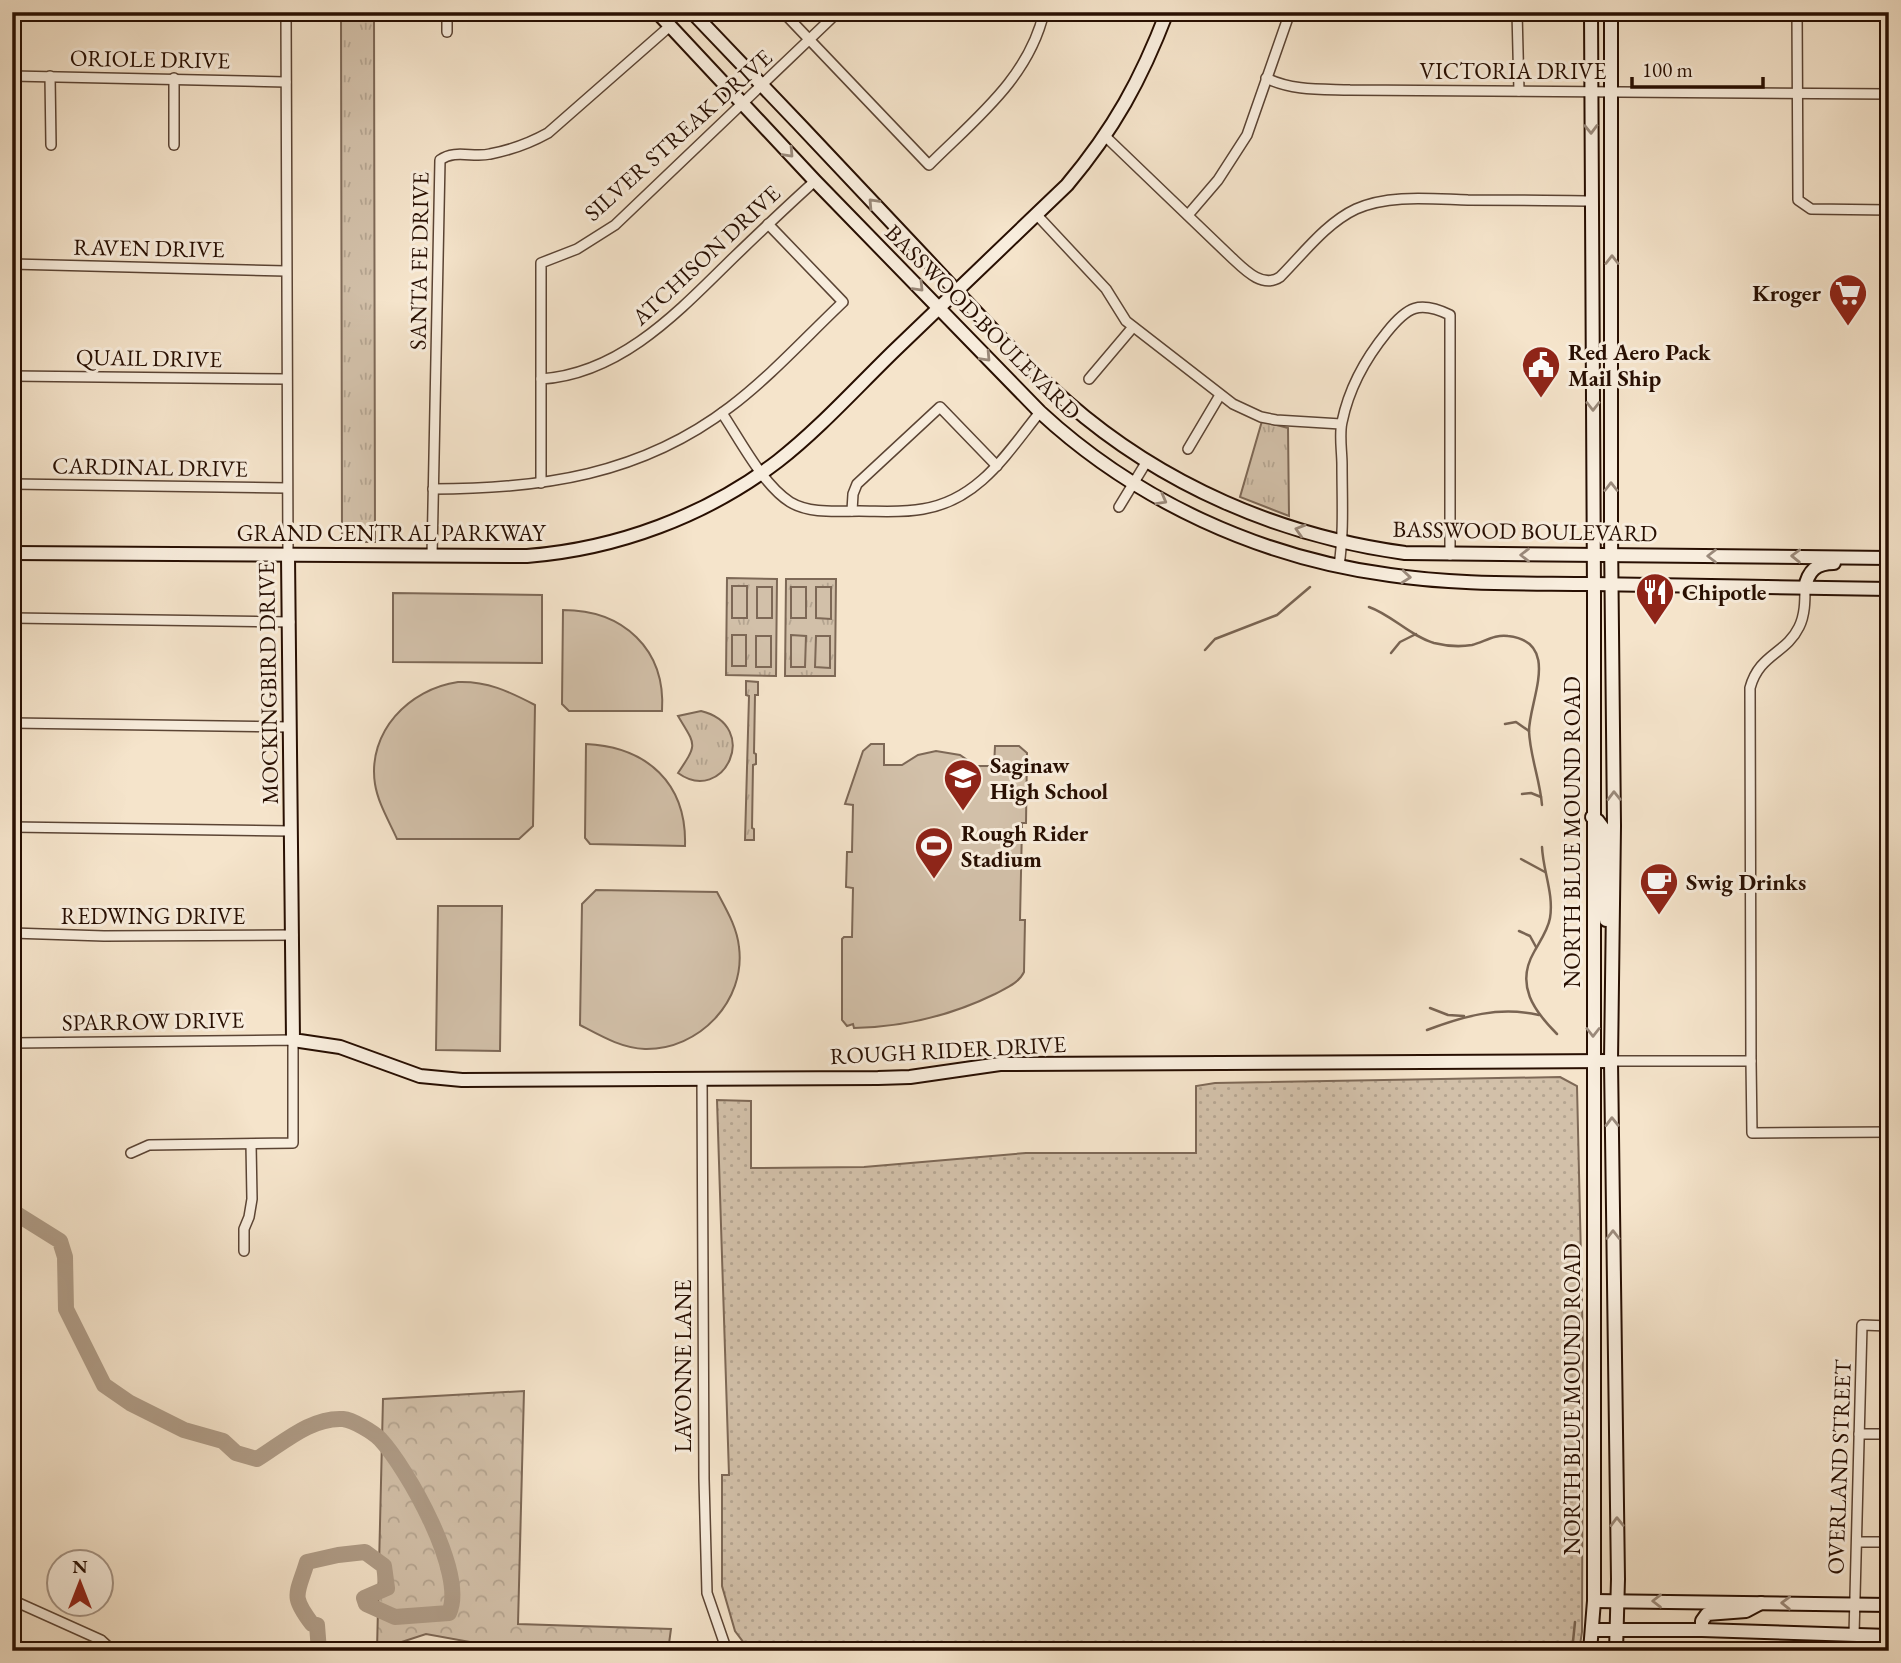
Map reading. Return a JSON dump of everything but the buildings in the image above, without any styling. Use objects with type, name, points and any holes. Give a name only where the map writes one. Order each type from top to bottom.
[{"type":"main road","name":"BASSWOOD BOULEVARD","points":[[657,12],[815,181],[1040,412],[1081,447],[1134,483],[1179,509],[1232,534],[1292,554],[1391,576],[1593,584],[1889,589]]},
{"type":"main road","name":"BASSWOOD BOULEVARD","points":[[692,12],[1066,402],[1110,437],[1147,461],[1178,480],[1234,507],[1342,542],[1396,551],[1450,555],[1889,558]]},
{"type":"main road","name":"GRAND CENTRAL PARKWAY","points":[[12,553],[544,555],[614,541],[681,517],[717,500],[762,472],[808,434],[1067,185],[1106,137],[1135,88],[1167,12]]},
{"type":"main road","name":"NORTH BLUE MOUND ROAD","points":[[1590,1651],[1594,1601],[1591,12]]},
{"type":"main road","name":"NORTH BLUE MOUND ROAD","points":[[1611,12],[1611,1061],[1618,1601],[1616,1651]]},
{"type":"main road","name":"MOCKINGBIRD DRIVE","points":[[288,556],[293,1040]]},
{"type":"main road","points":[[1805,588],[1809,574],[1815,567],[1839,563],[1851,557]]},
{"type":"main road","points":[[1592,817],[1604,829],[1606,920],[1613,934]]},
{"type":"main road","name":"ROUGH RIDER DRIVE","points":[[293,1040],[340,1047],[407,1072],[446,1079],[878,1079],[1000,1064],[1611,1061]]},
{"type":"main road","points":[[1594,1601],[1889,1605]]},
{"type":"main road","points":[[1702,1630],[1702,1621],[1707,1614],[1746,1611],[1762,1603]]},
{"type":"main road","points":[[1592,1630],[1702,1630],[1889,1636]]},
{"type":"street","name":"MOCKINGBIRD DRIVE","points":[[286,12],[288,556]]},
{"type":"street","points":[[447,12],[447,32]]},
{"type":"street","points":[[783,12],[929,165],[1013,80],[1030,53],[1044,12]]},
{"type":"street","name":"SILVER STREAK DRIVE","points":[[541,484],[541,263],[577,249],[615,225],[838,12]]},
{"type":"street","points":[[1188,215],[1218,180],[1247,135],[1290,12]]},
{"type":"street","points":[[1517,12],[1519,91]]},
{"type":"street","points":[[1797,12],[1797,195],[1801,205],[1811,209],[1889,210]]},
{"type":"street","name":"SANTA FE DRIVE","points":[[432,556],[440,160],[449,154],[487,155],[526,145],[548,132],[670,26]]},
{"type":"street","name":"ORIOLE DRIVE","points":[[12,76],[286,82]]},
{"type":"street","points":[[50,76],[51,145]]},
{"type":"street","points":[[174,78],[174,145]]},
{"type":"street","name":"VICTORIA DRIVE","points":[[1266,78],[1282,86],[1294,88],[1889,94]]},
{"type":"street","points":[[1106,137],[1250,274],[1271,282],[1280,277],[1340,218],[1357,208],[1375,203],[1426,199],[1592,201]]},
{"type":"street","name":"ATCHISON DRIVE","points":[[541,379],[565,376],[594,366],[639,342],[676,313],[815,181]]},
{"type":"street","points":[[1036,214],[1106,289],[1133,327],[1233,404],[1261,417],[1295,423],[1341,424]]},
{"type":"street","points":[[433,489],[541,484],[591,474],[645,456],[722,413],[758,384],[843,302],[768,224]]},
{"type":"street","name":"RAVEN DRIVE","points":[[12,264],[286,271]]},
{"type":"street","points":[[1339,566],[1342,542],[1341,424],[1348,400],[1369,354],[1401,314],[1417,308],[1435,308],[1450,315],[1450,555]]},
{"type":"street","points":[[1089,379],[1133,327]]},
{"type":"street","name":"QUAIL DRIVE","points":[[12,376],[286,379]]},
{"type":"street","points":[[1188,449],[1220,395]]},
{"type":"street","points":[[852,511],[853,494],[857,484],[940,407],[997,467]]},
{"type":"street","points":[[722,413],[762,472],[783,496],[799,506],[821,510],[910,511],[936,507],[970,491],[997,467],[1040,412]]},
{"type":"street","points":[[1119,507],[1147,461]]},
{"type":"street","name":"CARDINAL DRIVE","points":[[12,484],[287,488]]},
{"type":"street","points":[[1805,588],[1804,612],[1800,626],[1791,639],[1764,661],[1754,675],[1750,688],[1752,1133],[1889,1132]]},
{"type":"street","points":[[12,618],[290,622]]},
{"type":"street","points":[[12,723],[290,727]]},
{"type":"street","points":[[12,827],[290,831]]},
{"type":"street","name":"REDWING DRIVE","points":[[12,933],[293,936]]},
{"type":"street","name":"MOCKINGBIRD DRIVE","points":[[251,1144],[293,1143],[293,1040]]},
{"type":"street","name":"SPARROW DRIVE","points":[[12,1043],[293,1040]]},
{"type":"street","points":[[1611,1061],[1751,1061]]},
{"type":"street","name":"LAVONNE LANE","points":[[702,1078],[703,1465],[707,1593],[727,1651]]},
{"type":"street","points":[[131,1153],[149,1146],[251,1144],[251,1199],[244,1229],[244,1251]]},
{"type":"street","name":"OVERLAND STREET","points":[[1854,1635],[1862,1325],[1889,1326]]},
{"type":"street","points":[[1859,1434],[1889,1434]]},
{"type":"street","points":[[1857,1542],[1889,1542]]},
{"type":"street","points":[[12,1600],[101,1640],[113,1651]]},
{"type":"green space","points":[[341,12],[374,12],[375,542],[342,542]]},
{"type":"green space","points":[[1262,421],[1288,428],[1289,516],[1240,497]]},
{"type":"green space","points":[[727,578],[777,579],[776,676],[726,675]]},
{"type":"green space","points":[[786,579],[836,579],[835,676],[785,676]]},
{"type":"green space","points":[[732,586],[747,586],[747,618],[732,618]]},
{"type":"green space","points":[[757,587],[772,587],[772,618],[757,618]]},
{"type":"green space","points":[[791,587],[806,587],[806,618],[791,618]]},
{"type":"green space","points":[[816,587],[831,587],[831,619],[816,618]]},
{"type":"green space","points":[[393,593],[542,595],[542,663],[393,662]]},
{"type":"green space","points":[[563,610],[604,617],[636,637],[657,669],[662,711],[569,711],[562,704]]},
{"type":"green space","points":[[732,635],[746,635],[746,666],[732,666]]},
{"type":"green space","points":[[791,635],[806,636],[805,667],[791,667]]},
{"type":"green space","points":[[756,636],[771,636],[771,667],[756,667]]},
{"type":"green space","points":[[816,636],[830,636],[830,668],[815,667]]},
{"type":"green space","points":[[746,681],[758,682],[758,695],[755,695],[756,764],[753,765],[754,840],[745,840],[749,696],[746,695]]},
{"type":"green space","points":[[458,682],[497,688],[535,705],[533,826],[519,839],[397,839],[376,791],[374,765],[378,747],[395,716],[408,704],[440,686]]},
{"type":"green space","points":[[701,711],[719,719],[730,732],[733,746],[730,760],[722,772],[710,779],[695,780],[678,773],[692,750],[692,745],[678,716]]},
{"type":"green space","points":[[586,744],[627,752],[659,772],[671,787],[679,804],[684,824],[685,846],[590,844],[585,838]]},
{"type":"green space","name":"Rough Rider Stadium","points":[[871,744],[884,744],[884,765],[902,765],[918,755],[936,751],[960,755],[976,766],[994,766],[995,746],[1019,746],[1027,753],[1020,920],[1025,920],[1024,972],[1016,982],[1003,990],[944,1014],[909,1023],[854,1028],[853,1024],[847,1026],[842,1020],[842,939],[852,937],[853,888],[846,887],[847,852],[852,852],[853,805],[845,804],[863,751]]},
{"type":"green space","points":[[596,890],[717,892],[736,932],[739,967],[735,986],[715,1019],[683,1041],[665,1047],[645,1049],[619,1044],[580,1025],[582,904]]},
{"type":"green space","points":[[438,906],[502,906],[500,1051],[436,1050]]},
{"type":"green space","points":[[1560,1077],[1577,1086],[1583,1346],[1582,1632],[1579,1651],[750,1651],[735,1631],[722,1586],[722,1475],[729,1475],[717,1100],[751,1101],[751,1168],[864,1167],[1026,1153],[1196,1153],[1196,1086],[1215,1083]]},
{"type":"green space","points":[[524,1391],[518,1624],[671,1629],[668,1651],[520,1651],[426,1634],[377,1650],[383,1399]]},
{"type":"waterway","points":[[1205,650],[1215,639],[1277,615],[1310,587]]},
{"type":"waterway","points":[[1369,607],[1417,636],[1434,643],[1467,646],[1494,637],[1508,636],[1524,641],[1534,649],[1539,674],[1529,731],[1542,805]]},
{"type":"waterway","points":[[1391,653],[1400,642],[1416,634]]},
{"type":"waterway","points":[[1505,724],[1516,722],[1529,731]]},
{"type":"waterway","points":[[1522,794],[1531,793],[1541,797]]},
{"type":"waterway","points":[[1542,847],[1551,900],[1550,918],[1526,976],[1535,1007],[1557,1034]]},
{"type":"waterway","points":[[1521,859],[1545,872]]},
{"type":"waterway","points":[[1519,931],[1530,936],[1536,947]]},
{"type":"waterway","points":[[1430,1008],[1448,1015],[1464,1016]]},
{"type":"waterway","points":[[1427,1030],[1454,1020],[1496,1012],[1539,1015]]},
{"type":"waterway","points":[[12,1211],[60,1241],[65,1257],[66,1309],[104,1385],[130,1403],[184,1430],[223,1441],[236,1453],[257,1459],[298,1432],[320,1422],[331,1419],[347,1420],[380,1439],[405,1473],[431,1522],[450,1573],[452,1596],[449,1613],[395,1617],[366,1604],[364,1598],[387,1588],[384,1566],[365,1552],[307,1562],[298,1588],[298,1600],[312,1624],[317,1625],[319,1651]]},
{"type":"waterway","points":[[1572,1651],[1575,1622]]},
{"type":"place","name":"Kroger","points":[[1848,327]]},
{"type":"place","name":"Red Aero Pack Mail Ship","points":[[1541,399]]},
{"type":"place","name":"Chipotle","points":[[1655,626]]},
{"type":"place","name":"Saginaw High School","points":[[963,812]]},
{"type":"place","name":"Rough Rider Stadium","points":[[934,880]]},
{"type":"place","name":"Swig Drinks","points":[[1659,916]]}]
